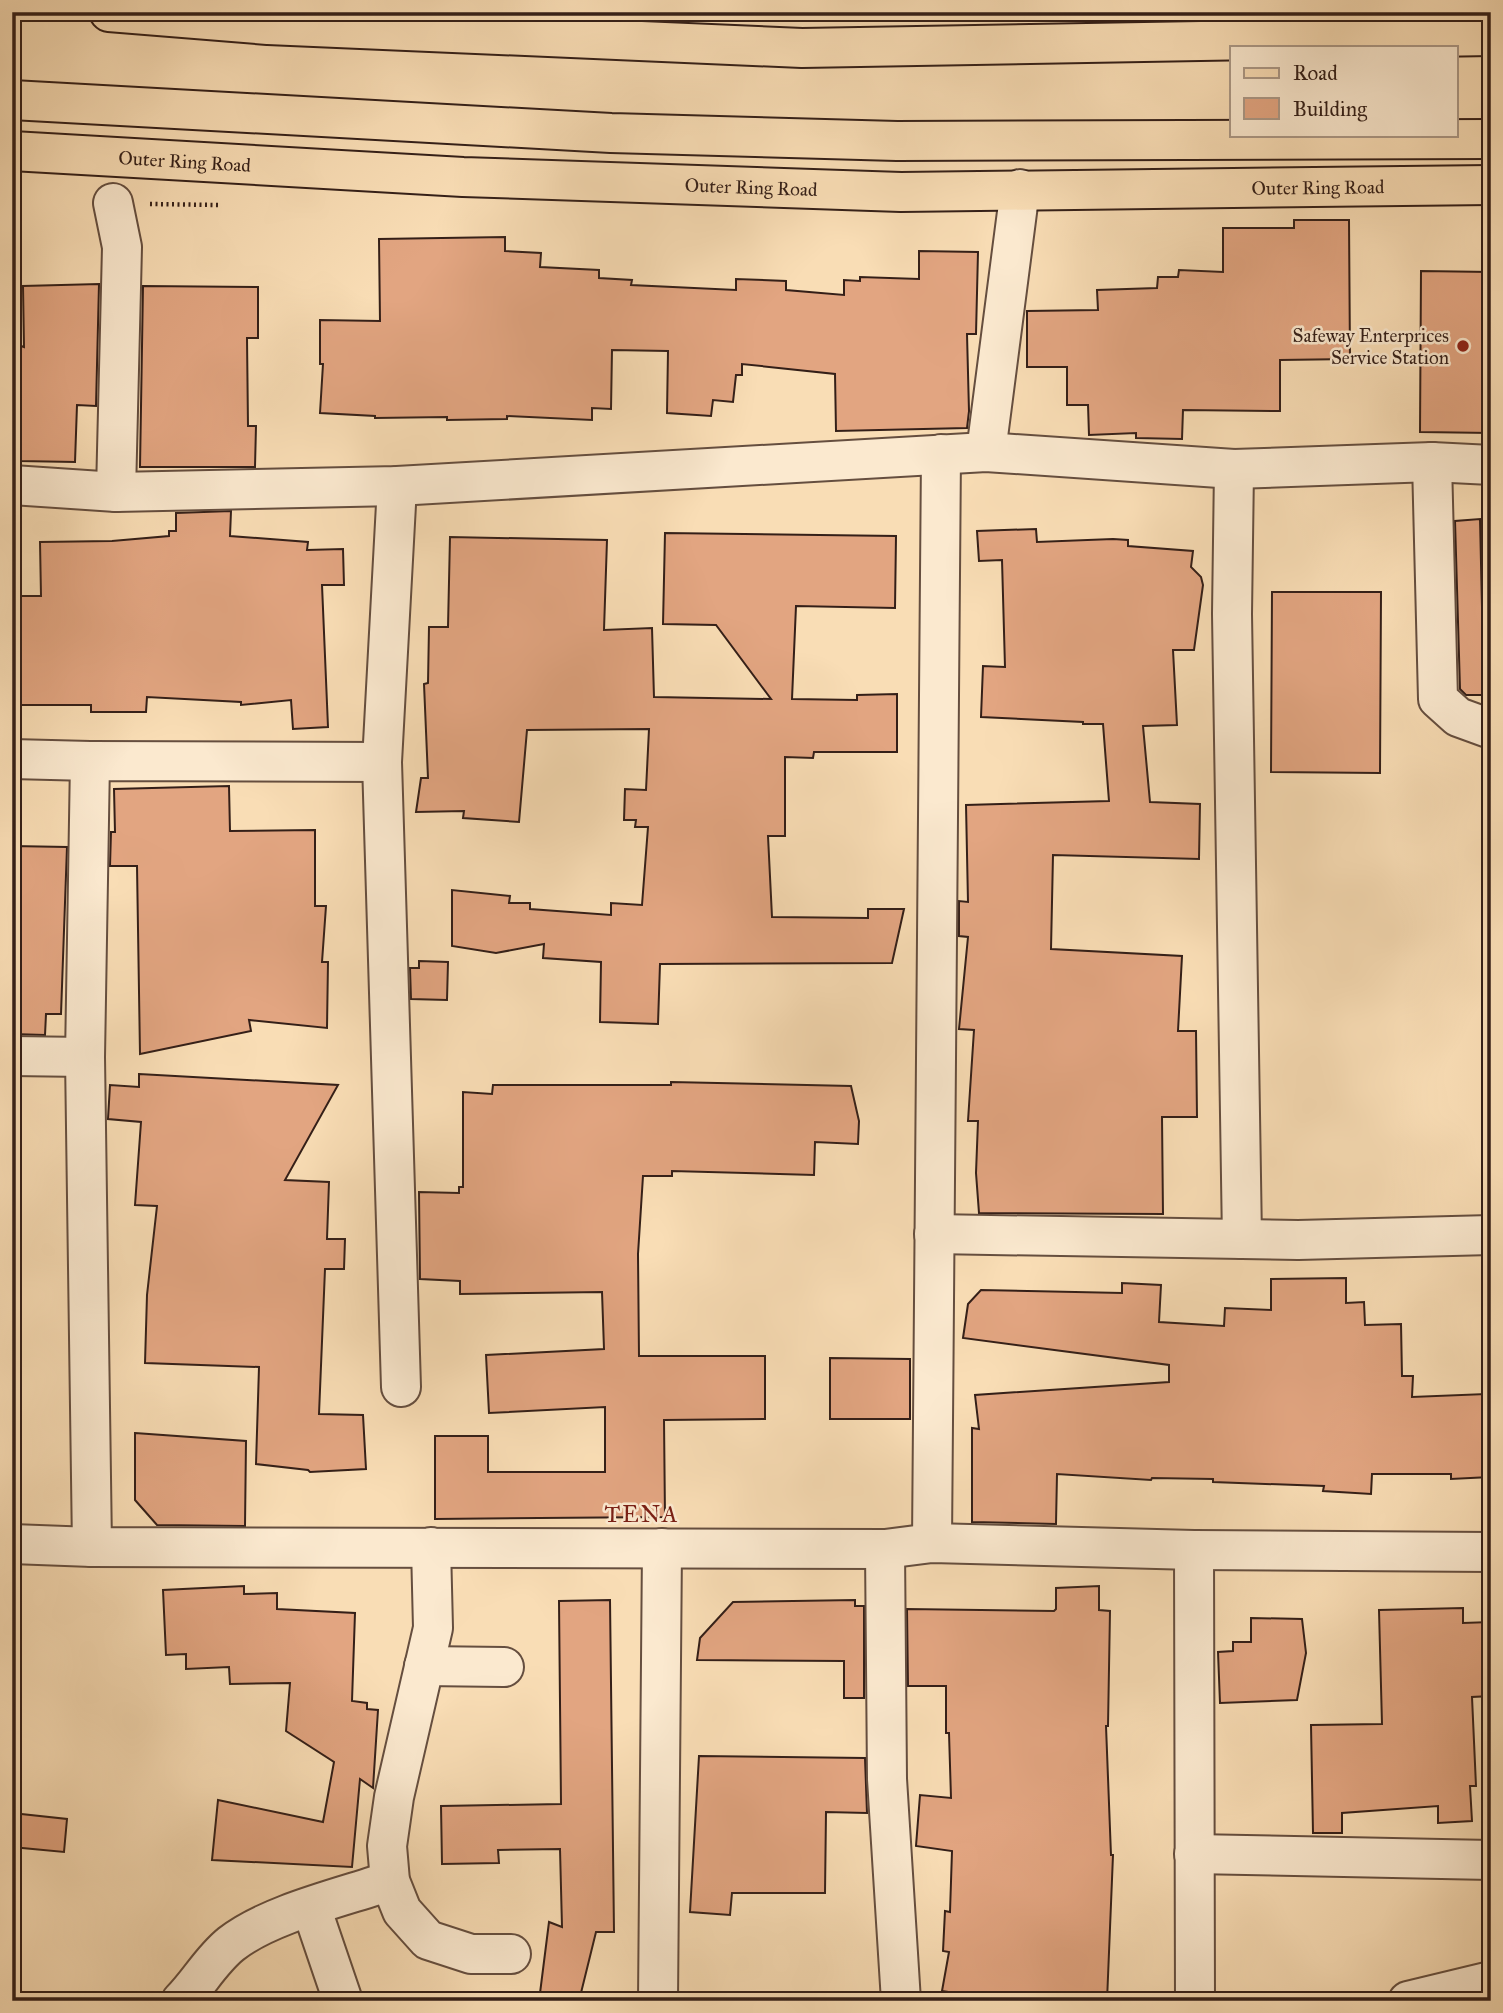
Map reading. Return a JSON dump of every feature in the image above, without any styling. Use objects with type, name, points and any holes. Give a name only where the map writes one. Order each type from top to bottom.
[{"type":"main road","points":[[109,12],[268,25],[802,48],[1491,36]]},
{"type":"main road","points":[[187,12],[268,25]]},
{"type":"main road","points":[[12,100],[611,133],[897,141],[1491,139]]},
{"type":"main road","name":"Outer Ring Road","points":[[12,151],[477,178],[901,192],[1491,185]]},
{"type":"street","points":[[986,452],[1020,189]]},
{"type":"street","points":[[113,203],[122,247],[116,492]]},
{"type":"street","points":[[12,485],[116,492],[397,486],[986,452],[1234,468],[1432,462],[1491,465]]},
{"type":"street","points":[[932,1543],[941,454]]},
{"type":"street","points":[[1432,462],[1438,699],[1458,718],[1491,729]]},
{"type":"street","points":[[1234,468],[1232,614],[1242,1239]]},
{"type":"street","points":[[397,486],[382,762],[401,1387]]},
{"type":"street","points":[[12,759],[382,762]]},
{"type":"street","points":[[90,761],[85,1057],[92,1547]]},
{"type":"street","points":[[12,1056],[85,1057]]},
{"type":"street","points":[[934,1234],[1242,1239],[1491,1235]]},
{"type":"street","points":[[12,1544],[92,1547],[885,1549],[932,1543],[1194,1550],[1491,1552]]},
{"type":"street","points":[[431,1547],[433,1628],[394,1797],[387,1846],[390,1881],[402,1911],[428,1940],[471,1954],[510,1954]]},
{"type":"street","points":[[658,2001],[662,1548]]},
{"type":"street","points":[[885,1549],[887,1779],[901,2001]]},
{"type":"street","points":[[1194,1550],[1195,2001]]},
{"type":"street","points":[[424,1666],[505,1667]]},
{"type":"street","points":[[1194,1854],[1491,1860]]},
{"type":"street","points":[[181,2001],[228,1946],[247,1932],[275,1919],[390,1881]]},
{"type":"street","points":[[311,1907],[343,2001]]},
{"type":"street","points":[[1408,2001],[1491,1981]]},
{"type":"building","points":[[1294,220],[1349,220],[1350,359],[1280,360],[1280,411],[1183,410],[1182,439],[1136,438],[1136,433],[1089,435],[1088,405],[1067,405],[1067,367],[1027,367],[1027,311],[1098,310],[1097,290],[1157,288],[1158,277],[1178,277],[1179,270],[1223,272],[1223,228],[1294,228]]},
{"type":"building","points":[[505,237],[505,251],[541,253],[540,267],[599,270],[599,278],[632,280],[631,285],[736,290],[736,279],[786,281],[786,290],[844,295],[844,280],[860,281],[860,277],[919,279],[919,251],[978,252],[976,334],[967,334],[967,428],[836,431],[835,374],[742,364],[742,375],[736,375],[733,402],[713,400],[711,416],[667,413],[668,351],[612,350],[611,409],[592,408],[592,420],[507,416],[507,419],[447,420],[447,417],[375,418],[320,413],[323,364],[320,364],[320,320],[380,321],[379,239]]},
{"type":"building","points":[[1421,271],[1491,272],[1491,433],[1420,432]]},
{"type":"building","points":[[99,284],[96,406],[77,405],[75,462],[19,461],[21,346],[24,347],[23,286]]},
{"type":"building","points":[[143,286],[258,287],[258,338],[247,338],[248,426],[256,426],[255,467],[140,467]]},
{"type":"building","points":[[231,511],[230,536],[308,542],[307,550],[343,549],[344,585],[322,585],[328,727],[293,729],[291,700],[241,705],[241,702],[147,697],[146,712],[91,712],[91,705],[12,705],[12,596],[41,596],[40,542],[112,541],[169,536],[169,531],[176,531],[176,513]]},
{"type":"building","points":[[1480,519],[1484,695],[1466,695],[1460,689],[1455,521]]},
{"type":"building","points":[[1036,529],[1037,542],[1113,539],[1128,540],[1128,546],[1193,551],[1191,567],[1201,577],[1203,585],[1194,650],[1173,650],[1177,725],[1143,726],[1150,802],[1200,804],[1199,859],[1053,855],[1051,949],[1182,956],[1178,1031],[1196,1031],[1197,1117],[1162,1117],[1163,1214],[979,1213],[976,1173],[978,1121],[968,1121],[974,1030],[959,1029],[968,937],[959,936],[959,901],[968,902],[966,805],[1109,801],[1103,724],[981,717],[983,666],[1005,667],[1002,560],[979,561],[977,531]]},
{"type":"building","points":[[665,533],[896,536],[895,608],[796,606],[792,699],[857,700],[857,695],[897,694],[897,752],[814,752],[813,758],[785,757],[785,836],[768,836],[772,917],[868,918],[868,909],[904,909],[892,963],[660,964],[658,1024],[600,1022],[601,962],[543,958],[544,944],[496,953],[452,946],[452,890],[510,896],[509,903],[530,903],[530,909],[611,915],[611,903],[642,905],[648,827],[635,827],[636,820],[624,820],[625,789],[646,790],[649,729],[527,730],[519,822],[463,818],[464,811],[416,812],[421,778],[428,778],[424,684],[428,683],[429,627],[448,627],[450,537],[607,540],[604,630],[652,628],[654,697],[771,699],[716,625],[663,624]]},
{"type":"building","points":[[1272,592],[1381,592],[1380,773],[1271,772]]},
{"type":"building","points":[[229,786],[230,831],[315,830],[315,906],[326,906],[322,962],[328,962],[327,1028],[249,1020],[251,1031],[140,1054],[137,866],[110,866],[111,832],[115,832],[114,789]]},
{"type":"building","points":[[12,846],[67,847],[61,1014],[46,1014],[45,1035],[12,1034]]},
{"type":"building","points":[[419,961],[448,962],[447,1000],[411,999],[410,968],[419,968]]},
{"type":"building","points":[[139,1074],[338,1085],[285,1180],[329,1182],[327,1239],[345,1239],[344,1269],[325,1269],[319,1414],[363,1415],[366,1469],[310,1472],[256,1464],[259,1367],[145,1363],[147,1295],[157,1206],[135,1205],[141,1122],[108,1119],[110,1085],[139,1087]]},
{"type":"building","points":[[671,1082],[851,1086],[859,1121],[858,1144],[815,1142],[814,1175],[672,1171],[672,1176],[643,1176],[638,1254],[639,1356],[765,1356],[765,1419],[664,1420],[665,1517],[435,1519],[435,1436],[488,1436],[488,1472],[605,1472],[605,1407],[489,1413],[486,1355],[604,1349],[602,1292],[460,1294],[460,1281],[420,1279],[419,1192],[459,1193],[459,1187],[463,1187],[463,1092],[492,1094],[493,1085],[671,1085]]},
{"type":"building","points":[[1346,1278],[1346,1303],[1364,1302],[1365,1325],[1401,1324],[1402,1376],[1413,1376],[1412,1397],[1486,1394],[1490,1477],[1451,1479],[1451,1474],[1372,1474],[1371,1494],[1323,1491],[1324,1486],[1057,1474],[1056,1524],[972,1522],[972,1428],[979,1429],[975,1395],[1169,1382],[1169,1365],[963,1338],[968,1304],[981,1290],[1122,1293],[1122,1283],[1161,1285],[1159,1322],[1224,1326],[1225,1308],[1271,1310],[1271,1279]]},
{"type":"building","points":[[830,1358],[910,1359],[910,1419],[830,1419]]},
{"type":"building","points":[[135,1433],[246,1441],[245,1526],[157,1525],[135,1500]]},
{"type":"building","points":[[244,1586],[244,1594],[277,1593],[277,1609],[355,1613],[352,1701],[367,1703],[367,1709],[378,1710],[373,1788],[360,1779],[352,1867],[212,1860],[218,1800],[323,1822],[334,1762],[286,1731],[290,1683],[230,1684],[229,1667],[186,1669],[186,1654],[166,1655],[163,1590]]},
{"type":"building","points":[[1099,1586],[1099,1610],[1110,1611],[1106,1726],[1113,1855],[1107,2001],[961,2001],[962,1994],[942,1991],[949,1952],[943,1951],[945,1911],[950,1912],[952,1851],[916,1846],[920,1795],[951,1798],[946,1686],[908,1686],[907,1609],[1054,1611],[1056,1588]]},
{"type":"building","points":[[610,1600],[614,1932],[596,1932],[579,2001],[539,2001],[549,1922],[562,1927],[560,1849],[498,1850],[499,1863],[442,1864],[441,1806],[561,1804],[559,1601]]},
{"type":"building","points":[[855,1600],[855,1606],[864,1606],[864,1698],[844,1698],[844,1661],[697,1660],[700,1638],[733,1602]]},
{"type":"building","points":[[1463,1608],[1463,1623],[1491,1622],[1491,1696],[1472,1697],[1476,1786],[1470,1786],[1472,1821],[1438,1823],[1438,1806],[1342,1813],[1342,1833],[1313,1833],[1311,1725],[1382,1724],[1379,1610]]},
{"type":"building","points":[[1251,1618],[1302,1619],[1306,1653],[1297,1700],[1220,1703],[1218,1652],[1233,1651],[1233,1642],[1251,1642]]},
{"type":"building","points":[[699,1756],[865,1758],[867,1813],[826,1812],[825,1893],[732,1893],[730,1915],[690,1912]]},
{"type":"building","points":[[12,1813],[67,1819],[64,1852],[12,1847]]},
{"type":"place","name":"Safeway Enterprices Service Station","points":[[1463,346]]},
{"type":"district","name":"TENA","points":[[642,1514]]}]
